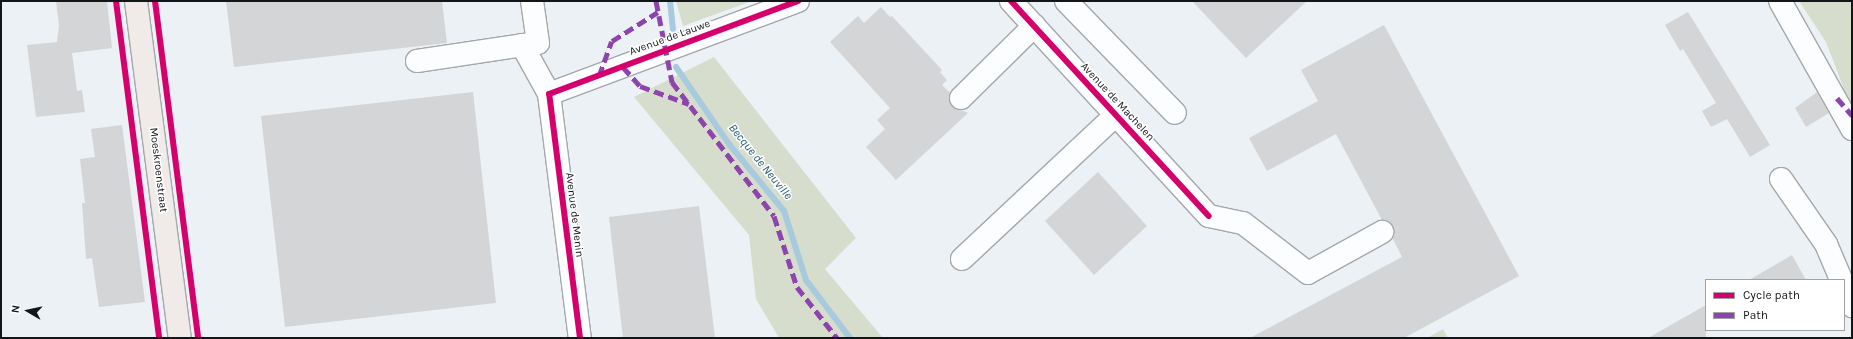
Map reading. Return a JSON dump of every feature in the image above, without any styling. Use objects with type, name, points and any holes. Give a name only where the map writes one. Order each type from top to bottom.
[{"type":"main road","name":"Moeskroenstraat","points":[[136,1],[180,338]]},
{"type":"street","points":[[416,61],[538,43],[532,1]]},
{"type":"street","name":"Avenue de Lauwe","points":[[549,94],[798,1]]},
{"type":"street","points":[[1066,1],[1175,113]]},
{"type":"street","points":[[1780,1],[1836,98],[1852,129]]},
{"type":"street","points":[[961,98],[1025,10]]},
{"type":"street","name":"Avenue de Machelen","points":[[1025,10],[1116,115],[1209,216],[1243,223],[1308,273],[1382,232]]},
{"type":"street","points":[[522,46],[549,94]]},
{"type":"street","name":"Avenue de Menin","points":[[549,94],[580,338]]},
{"type":"street","points":[[962,259],[1116,115]]},
{"type":"street","points":[[1781,180],[1826,244],[1841,279]]},
{"type":"street","points":[[1845,289],[1852,306]]},
{"type":"green space","points":[[676,1],[752,1],[683,26]]},
{"type":"green space","points":[[1799,1],[1852,1],[1852,110],[1826,42]]},
{"type":"green space","points":[[714,57],[856,238],[825,269],[883,338],[779,338],[756,299],[749,235],[634,97]]},
{"type":"green space","points":[[1443,329],[1448,338],[1427,338]]},
{"type":"building","points":[[56,1],[107,1],[112,48],[72,53],[77,91],[82,90],[85,112],[36,117],[27,45],[57,42],[59,26]]},
{"type":"building","points":[[226,1],[442,1],[447,43],[234,67]]},
{"type":"building","points":[[1192,1],[1307,1],[1246,58]]},
{"type":"building","points":[[881,7],[890,17],[892,16],[942,70],[940,72],[947,80],[942,85],[950,93],[949,101],[952,106],[968,113],[896,180],[866,147],[885,129],[877,120],[890,108],[830,42],[858,16],[864,23]]},
{"type":"building","points":[[1688,12],[1770,145],[1750,157],[1727,119],[1711,127],[1702,111],[1716,103],[1683,49],[1680,51],[1665,25]]},
{"type":"building","points":[[1384,25],[1519,276],[1404,338],[1250,338],[1402,257],[1393,239],[1393,226],[1382,220],[1336,134],[1267,171],[1249,138],[1318,101],[1301,70]]},
{"type":"building","points":[[473,92],[496,303],[285,327],[261,116]]},
{"type":"building","points":[[1817,92],[1829,113],[1806,127],[1795,108]]},
{"type":"building","points":[[122,125],[145,302],[99,307],[92,258],[86,259],[82,203],[85,203],[80,159],[95,157],[91,129]]},
{"type":"building","points":[[1098,172],[1147,226],[1094,275],[1045,221]]},
{"type":"building","points":[[699,206],[715,338],[623,338],[609,217]]},
{"type":"building","points":[[1792,255],[1805,279],[1751,279]]},
{"type":"building","points":[[1705,306],[1706,338],[1648,338]]},
{"type":"waterway","points":[[670,1],[673,29]]},
{"type":"waterway","name":"Becque de Neuville","points":[[676,67],[729,144],[784,211],[806,280],[850,338]]},
{"type":"marked path","points":[[656,1],[672,82],[774,216],[797,287],[837,338]]},
{"type":"marked path","points":[[599,76],[612,41],[658,12]]},
{"type":"marked path","points":[[623,67],[640,86],[689,104]]},
{"type":"marked path","points":[[1837,98],[1852,115]]},
{"type":"cycle path","points":[[116,1],[159,338]]},
{"type":"cycle path","points":[[155,1],[198,338]]},
{"type":"cycle path","points":[[580,338],[549,94],[798,1]]},
{"type":"cycle path","points":[[1011,1],[1209,216]]}]
